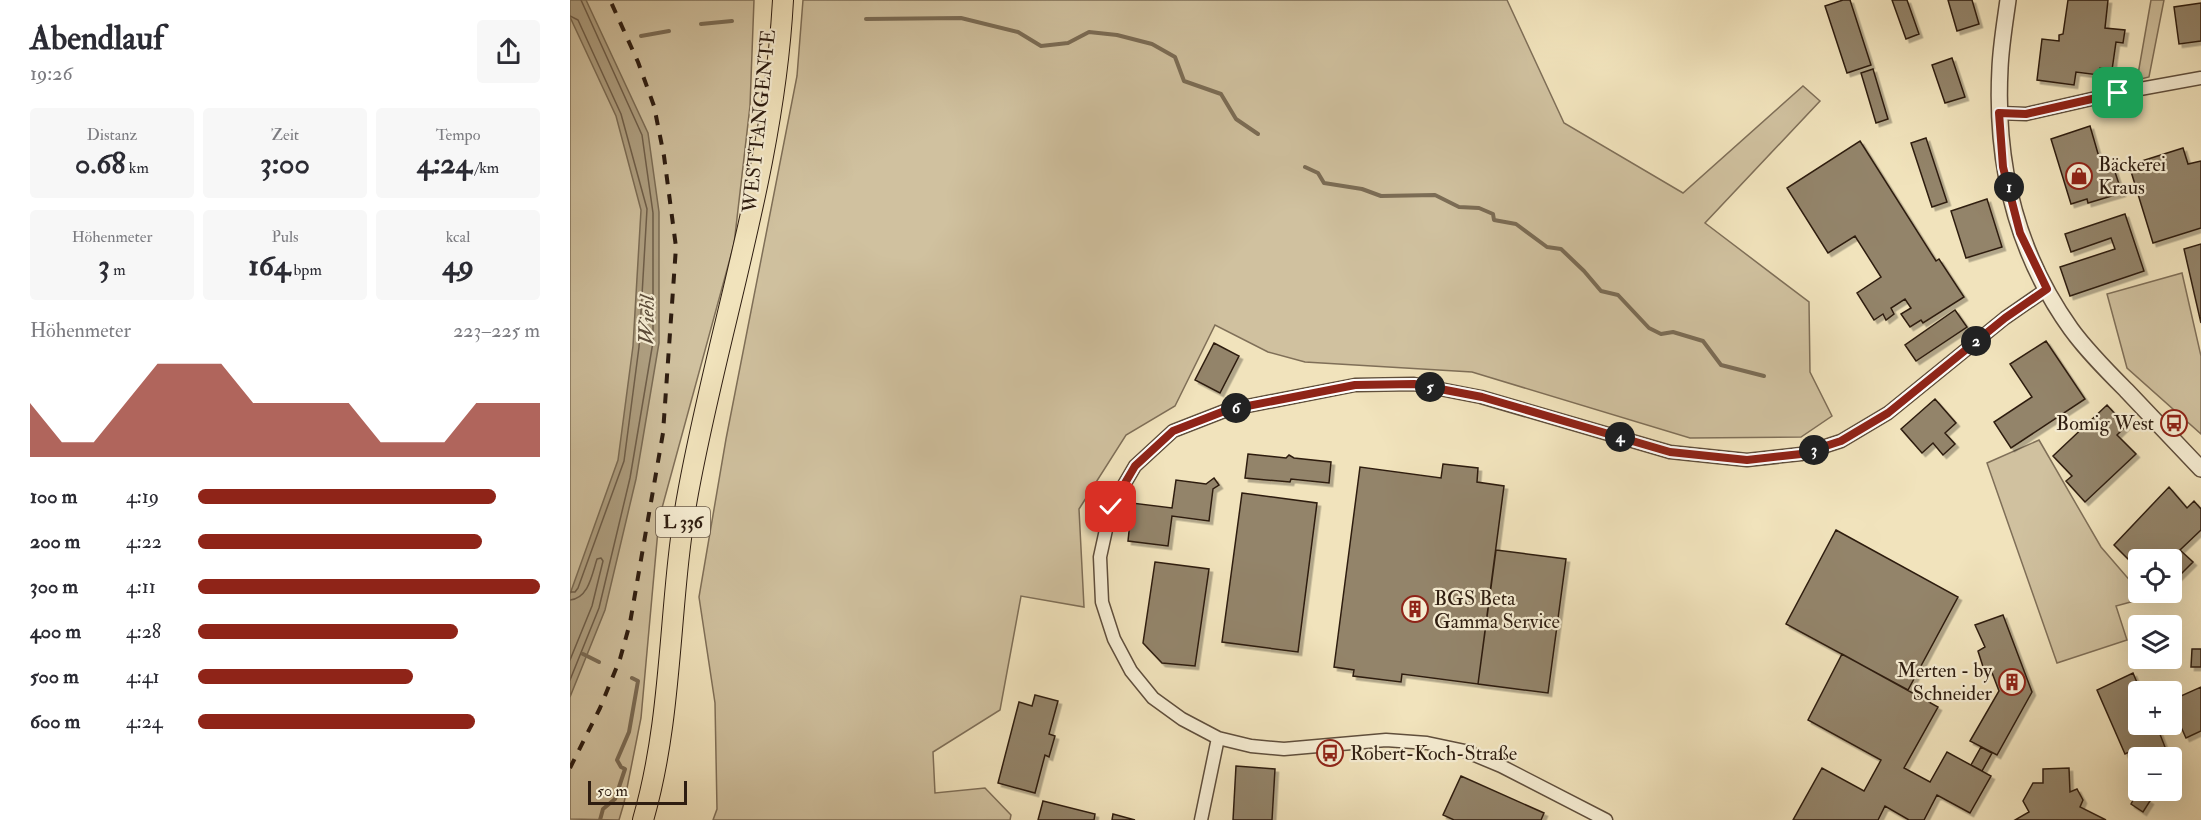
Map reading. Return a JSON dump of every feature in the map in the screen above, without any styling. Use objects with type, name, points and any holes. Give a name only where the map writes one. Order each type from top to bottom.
[{"type":"main road","name":"WESTTANGENTE","points":[[749,228],[764,94],[770,0]]},
{"type":"main road","name":"WESTTANGENTE","points":[[749,228],[774,102],[783,0]]},
{"type":"main road","name":"L 336","points":[[643,820],[655,770],[665,707],[678,557],[688,491],[749,228]]},
{"type":"street","points":[[2008,0],[2000,66],[1999,113],[2003,167],[2020,233],[2047,289],[2079,338],[2201,469]]},
{"type":"street","points":[[1999,113],[2026,114],[2118,93],[2201,78]]},
{"type":"street","points":[[1606,820],[1501,766],[1465,751],[1437,745],[1386,740],[1284,749],[1251,746],[1218,738],[1182,719],[1153,698],[1124,660],[1114,639],[1102,602],[1100,557],[1111,507],[1135,466],[1173,431],[1227,410],[1355,385],[1414,384],[1482,397],[1670,452],[1747,460],[1801,454],[1841,441],[1888,413],[2005,318],[2047,289]]},
{"type":"street","points":[[1201,820],[1218,738]]},
{"type":"shaded area","points":[[570,0],[754,0],[750,106],[734,244],[659,519],[641,718],[619,820],[570,819]]},
{"type":"shaded area","points":[[803,0],[1507,0],[1564,123],[1683,193],[1803,86],[1820,101],[1705,223],[1809,302],[1810,372],[1832,416],[1801,437],[1690,438],[1472,372],[1305,362],[1268,352],[1215,325],[1175,406],[1126,435],[1079,509],[1084,607],[1021,596],[1000,710],[933,752],[935,793],[985,788],[1011,815],[1010,820],[713,820],[717,809],[715,703],[699,597],[726,439],[797,76]]},
{"type":"shaded area","points":[[2151,0],[2164,0],[2149,77],[2137,80]]},
{"type":"shaded area","points":[[2182,273],[2201,356],[2201,434],[2127,368],[2107,294]]},
{"type":"shaded area","points":[[2039,440],[2101,547],[2128,578],[2128,603],[2116,606],[2127,640],[2057,663],[1987,463]]},
{"type":"water","name":"Wiehl","points":[[570,0],[586,0],[648,133],[659,212],[659,343],[636,479],[605,610],[570,697],[570,594],[618,460],[633,346],[641,210],[616,116],[570,17]]},
{"type":"building","points":[[1850,0],[1871,65],[1847,73],[1825,6]]},
{"type":"building","points":[[1892,0],[1907,0],[1919,34],[1906,39]]},
{"type":"building","points":[[1948,0],[1972,0],[1979,24],[1957,31]]},
{"type":"building","points":[[2068,0],[2108,0],[2105,28],[2125,30],[2123,43],[2116,42],[2112,70],[2100,68],[2099,75],[2076,72],[2074,85],[2037,80],[2042,39],[2059,41],[2059,35],[2063,34]]},
{"type":"building","points":[[2201,3],[2201,41],[2179,44],[2174,7]]},
{"type":"building","points":[[1952,58],[1965,97],[1945,103],[1932,65]]},
{"type":"building","points":[[1873,69],[1888,119],[1876,123],[1861,73]]},
{"type":"building","points":[[2090,126],[2101,164],[2111,160],[2122,193],[2088,203],[2087,199],[2071,204],[2051,139]]},
{"type":"building","points":[[1926,138],[1947,202],[1932,207],[1911,143]]},
{"type":"building","points":[[1860,141],[1936,261],[1939,259],[1964,297],[1923,323],[1921,320],[1910,327],[1901,314],[1911,308],[1905,299],[1891,308],[1894,314],[1886,320],[1883,314],[1874,320],[1857,293],[1881,277],[1855,236],[1828,253],[1787,188]]},
{"type":"building","points":[[2183,148],[2188,164],[2201,161],[2201,228],[2153,243],[2129,165]]},
{"type":"building","points":[[1987,199],[2002,247],[1966,258],[1951,211]]},
{"type":"building","points":[[2125,214],[2144,271],[2070,296],[2060,267],[2115,249],[2111,238],[2071,252],[2065,234]]},
{"type":"building","points":[[2201,244],[2201,323],[2184,249]]},
{"type":"building","points":[[1955,310],[1967,327],[1916,361],[1905,345]]},
{"type":"building","points":[[2046,341],[2085,399],[2011,448],[1994,422],[2032,397],[2010,364]]},
{"type":"building","points":[[1214,343],[1239,356],[1220,393],[1195,380]]},
{"type":"building","points":[[1935,399],[1956,423],[1945,433],[1955,444],[1943,455],[1933,443],[1922,453],[1901,429]]},
{"type":"building","points":[[2107,405],[2126,426],[2117,435],[2136,454],[2085,502],[2066,481],[2072,476],[2053,456]]},
{"type":"building","points":[[1248,454],[1286,458],[1289,455],[1294,458],[1331,462],[1329,483],[1245,478]]},
{"type":"building","name":"BGS Beta Gamma Service","points":[[1443,464],[1478,468],[1477,482],[1504,486],[1478,684],[1402,674],[1401,682],[1353,676],[1354,670],[1334,667],[1360,467],[1441,478]]},
{"type":"building","points":[[1214,478],[1219,485],[1213,489],[1209,521],[1172,516],[1168,546],[1128,541],[1132,503],[1172,508],[1176,480],[1206,484]]},
{"type":"building","points":[[2169,487],[2187,508],[2194,501],[2201,509],[2201,530],[2181,549],[2128,549],[2128,559],[2114,545]]},
{"type":"building","points":[[1242,493],[1317,503],[1298,652],[1222,642]]},
{"type":"building","points":[[1836,530],[1958,597],[1908,690],[1786,624]]},
{"type":"building","name":"BGS Beta Gamma Service","points":[[1496,550],[1566,559],[1548,693],[1478,684]]},
{"type":"building","points":[[2182,552],[2193,562],[2182,573]]},
{"type":"building","points":[[1155,562],[1209,569],[1195,666],[1162,663],[1143,643]]},
{"type":"building","name":"Merten - by Schneider","points":[[2003,615],[2032,692],[1997,755],[1970,741],[1999,691],[1991,670],[1985,673],[1978,651],[1985,647],[1975,625]]},
{"type":"building","points":[[2192,649],[2201,649],[2201,667],[2191,667]]},
{"type":"building","points":[[1842,654],[1938,707],[1904,768],[1930,782],[1947,752],[1991,776],[1970,813],[1937,795],[1924,820],[1909,820],[1885,806],[1878,820],[1793,820],[1822,768],[1864,791],[1881,760],[1808,720]]},
{"type":"building","points":[[2133,673],[2136,681],[2128,681],[2128,735],[2160,735],[2165,747],[2128,747],[2128,752],[2125,754],[2097,690]]},
{"type":"building","points":[[2201,687],[2201,731],[2186,738],[2182,729],[2182,696]]},
{"type":"building","points":[[1035,695],[1058,701],[1049,734],[1055,736],[1049,757],[1045,755],[1035,793],[998,783],[1019,702],[1032,706]]},
{"type":"building","points":[[1981,747],[1992,753],[1982,771],[1971,765]]},
{"type":"building","points":[[1236,766],[1275,769],[1272,820],[1233,820]]},
{"type":"building","points":[[2069,768],[2070,792],[2077,789],[2083,800],[2080,807],[2106,820],[2015,820],[2029,812],[2023,801],[2033,783],[2043,783],[2043,769]]},
{"type":"building","points":[[1461,776],[1544,813],[1541,820],[1454,820],[1443,815]]},
{"type":"building","points":[[1043,801],[1095,814],[1094,820],[1038,820]]},
{"type":"building","points":[[2133,801],[2150,801],[2143,812],[2131,804]]},
{"type":"building","points":[[1113,814],[1135,820],[1112,820]]},
{"type":"waterway","points":[[866,19],[961,18],[1018,32],[1041,46],[1068,43],[1089,32],[1117,35],[1152,44],[1175,57],[1184,81],[1221,94],[1236,119],[1258,134]]},
{"type":"waterway","points":[[701,24],[732,21]]},
{"type":"waterway","points":[[641,36],[669,31]]},
{"type":"waterway","points":[[1305,167],[1318,173],[1324,183],[1362,189],[1381,196],[1435,195],[1459,207],[1479,208],[1493,214],[1494,220],[1516,224],[1547,247],[1561,249],[1601,291],[1618,295],[1649,328],[1661,334],[1673,332],[1703,341],[1721,365],[1764,376]]},
{"type":"waterway","points":[[583,654],[599,662]]},
{"type":"waterway","points":[[600,820],[603,809],[615,799],[625,769],[617,760],[629,732],[638,681],[632,678]]},
{"type":"railway","points":[[570,768],[600,708],[620,659],[630,623],[663,433],[676,247],[664,156],[654,106],[638,62],[610,0]]},
{"type":"place","name":"Bäckerei Kraus","points":[[2079,176]]},
{"type":"place","name":"Bomig West","points":[[2174,423]]},
{"type":"place","name":"BGS Beta Gamma Service","points":[[1415,609]]},
{"type":"place","name":"Merten - by Schneider","points":[[2012,682]]},
{"type":"place","name":"Robert-Koch-Straße","points":[[1330,753]]},
{"type":"route","points":[[1111,507],[1135,466],[1173,431],[1227,410],[1355,385],[1414,384],[1482,397],[1670,452],[1747,460],[1801,454],[1841,441],[1888,413],[2005,318],[2047,289],[2020,233],[2003,167],[1999,113],[2026,114],[2048,111],[2118,93]]}]
